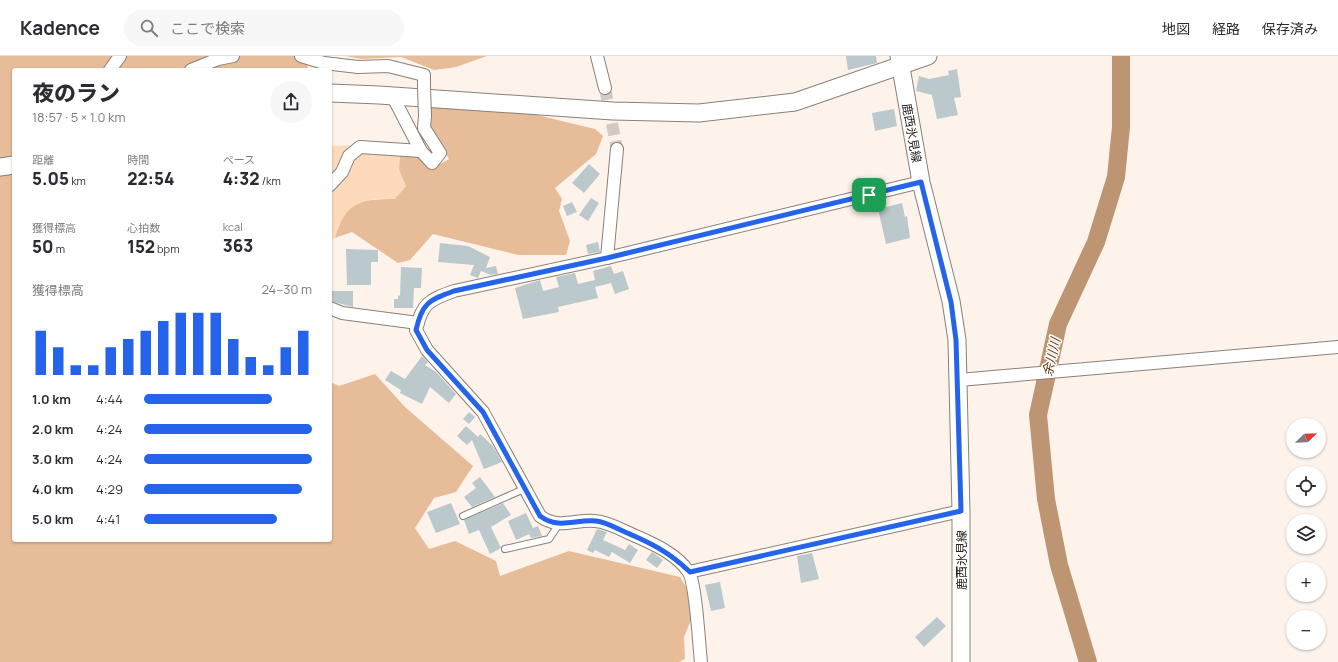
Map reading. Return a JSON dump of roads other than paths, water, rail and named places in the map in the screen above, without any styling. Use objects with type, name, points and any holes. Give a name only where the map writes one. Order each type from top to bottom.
[{"type":"street","points":[[111,68],[120,56]]},
{"type":"street","points":[[196,68],[218,59],[233,56]]},
{"type":"street","points":[[301,56],[324,62],[358,67],[388,66],[424,75],[424,128],[440,153],[432,163],[420,151],[394,97]]},
{"type":"street","points":[[597,56],[605,88]]},
{"type":"street","points":[[332,93],[613,112],[699,113],[795,102],[899,62],[928,56]]},
{"type":"street","name":"鹿西氷見線","points":[[899,62],[921,182],[951,302],[956,340],[959,380],[961,662]]},
{"type":"street","points":[[332,183],[342,172],[349,156],[360,147],[420,151]]},
{"type":"street","points":[[607,258],[617,149]]},
{"type":"street","points":[[0,167],[12,165]]},
{"type":"street","points":[[701,662],[698,621],[690,572],[677,560],[656,545],[598,521],[583,520],[559,524],[546,521],[540,516],[483,412],[427,350],[416,330],[420,314],[433,298],[454,291],[607,258],[921,182]]},
{"type":"street","points":[[332,309],[342,313],[418,323]]},
{"type":"street","points":[[959,380],[1338,347]]},
{"type":"street","points":[[690,572],[961,511]]},
{"type":"lane","points":[[463,516],[524,489]]},
{"type":"lane","points":[[505,549],[549,539],[559,524]]},
{"type":"waterway","name":"余川川","points":[[1088,662],[1059,565],[1046,499],[1038,415],[1058,324],[1096,242],[1116,177],[1121,127],[1121,56]]},
{"type":"tunnel","points":[[605,88],[617,149]]}]
